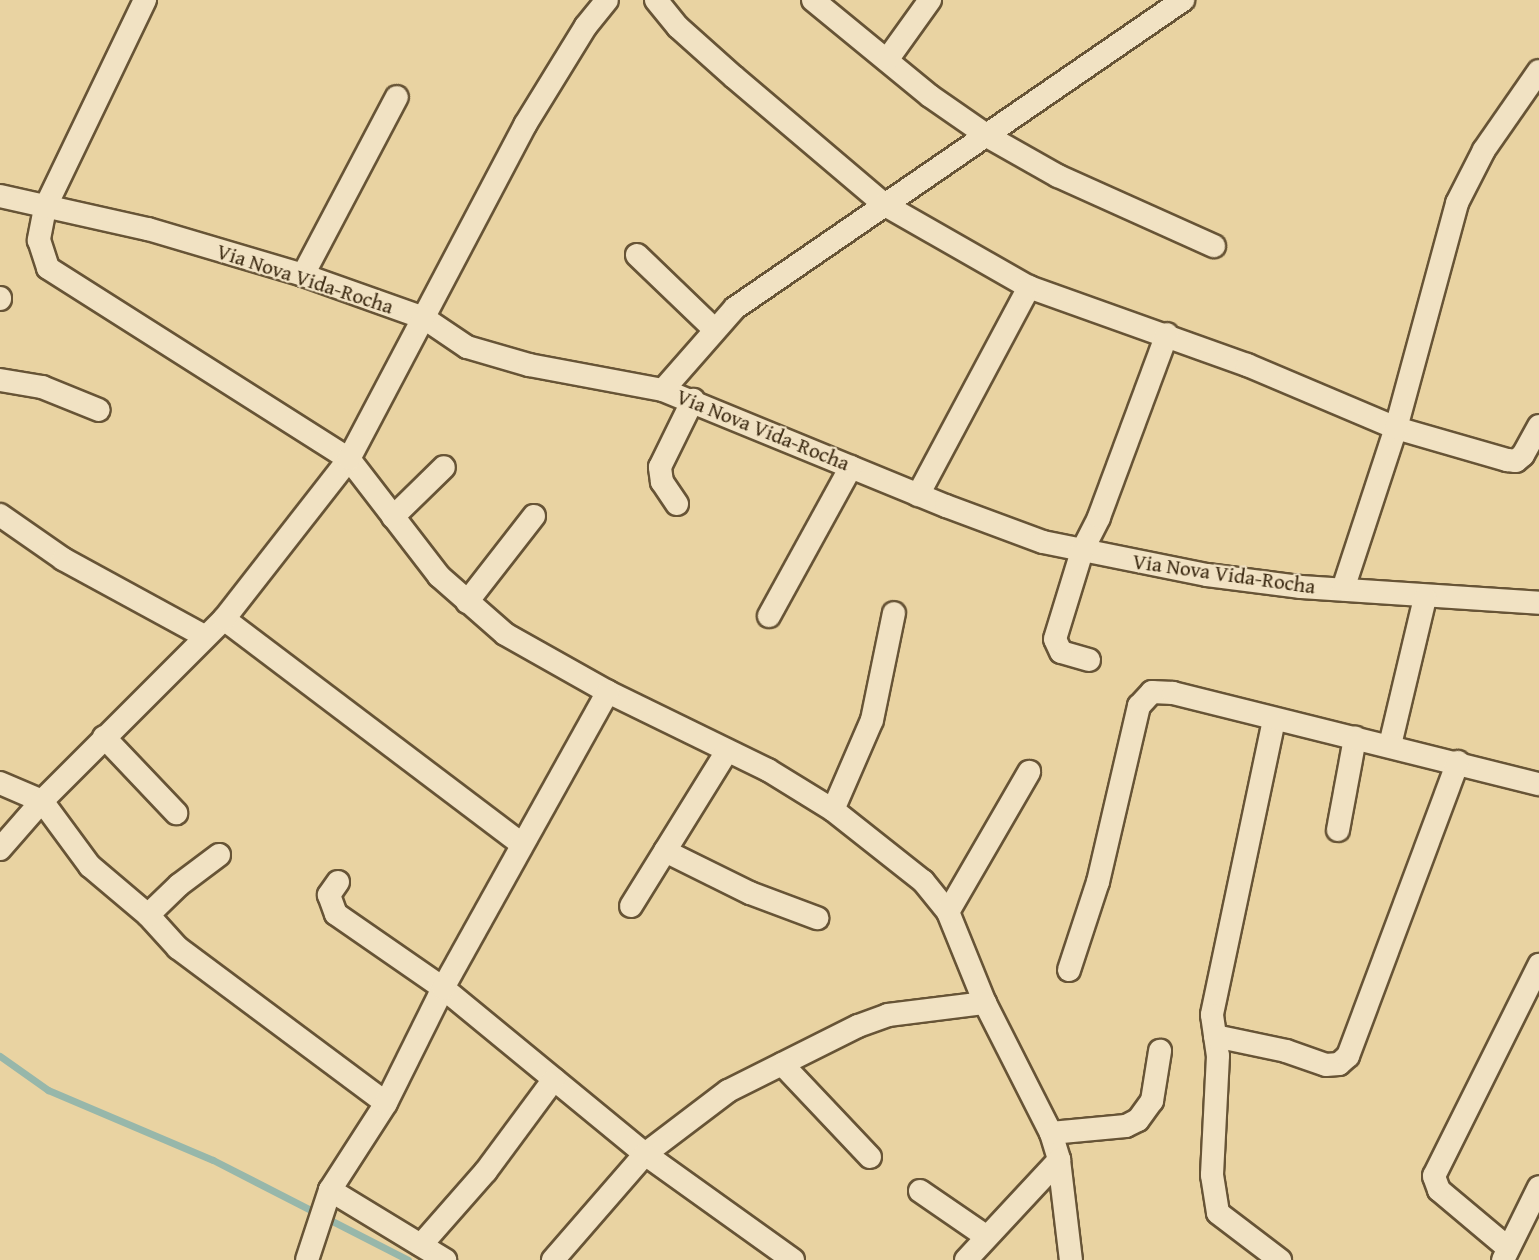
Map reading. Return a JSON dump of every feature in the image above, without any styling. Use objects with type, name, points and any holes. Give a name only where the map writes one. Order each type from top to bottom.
[{"type":"street","points":[[145,0],[45,208],[39,240],[42,256],[63,280],[349,459],[439,576],[505,634],[608,692],[768,770],[833,810],[923,881],[948,912],[985,1003],[1051,1133],[1059,1160],[1071,1260]]},
{"type":"street","points":[[0,849],[42,801],[104,737],[204,636],[224,619],[349,459],[525,125],[586,26],[607,0]]},
{"type":"street","points":[[656,0],[678,27],[726,70],[885,205],[1029,286],[1167,334],[1396,428],[1516,461],[1539,426]]},
{"type":"street","points":[[813,0],[988,137],[1058,176],[1214,246]]},
{"type":"street","points":[[887,60],[930,0]]},
{"type":"street","points":[[663,390],[714,329],[735,308],[988,137],[1183,0]]},
{"type":"street","points":[[1343,589],[1396,428],[1457,203],[1484,150],[1539,71]]},
{"type":"street","points":[[303,275],[397,97]]},
{"type":"street","name":"Via Nova Vida-Rocha","points":[[0,196],[45,208],[148,229],[303,275],[424,318],[466,347],[540,367],[663,390],[693,400],[918,495],[1013,532],[1082,551],[1207,575],[1425,598],[1539,603]]},
{"type":"street","points":[[637,255],[714,329]]},
{"type":"street","points":[[918,495],[1029,286]]},
{"type":"street","points":[[1089,660],[1061,652],[1055,639],[1082,551],[1099,517],[1167,334]]},
{"type":"street","points":[[0,380],[42,387],[99,410]]},
{"type":"street","points":[[677,504],[662,482],[660,467],[693,400]]},
{"type":"street","points":[[393,517],[444,467]]},
{"type":"street","points":[[769,616],[851,467]]},
{"type":"street","points":[[0,515],[63,559],[204,636]]},
{"type":"street","points":[[466,602],[534,516]]},
{"type":"street","points":[[1390,745],[1425,598]]},
{"type":"street","points":[[833,810],[872,720],[894,613]]},
{"type":"street","points":[[224,619],[521,844]]},
{"type":"street","points":[[307,1260],[330,1190],[386,1103],[443,988],[521,844],[608,692]]},
{"type":"street","points":[[1069,970],[1098,882],[1139,706],[1152,692],[1173,693],[1274,720],[1390,745],[1539,784]]},
{"type":"street","points":[[1274,720],[1212,1015],[1218,1056],[1214,1201],[1218,1213],[1280,1260]]},
{"type":"street","points":[[104,737],[176,813]]},
{"type":"street","points":[[1338,830],[1355,738]]},
{"type":"street","points":[[631,906],[727,751]]},
{"type":"street","points":[[1215,1036],[1286,1051],[1326,1065],[1339,1064],[1348,1056],[1458,762]]},
{"type":"street","points":[[948,912],[1029,772]]},
{"type":"street","points":[[0,783],[42,801],[90,866],[148,915],[178,948],[386,1103]]},
{"type":"street","points":[[665,851],[750,894],[817,918]]},
{"type":"street","points":[[148,915],[179,885],[219,855]]},
{"type":"street","points":[[338,882],[329,895],[336,914],[443,988],[645,1154],[793,1260]]},
{"type":"street","points":[[1539,965],[1434,1176],[1439,1190],[1506,1254],[1539,1187]]},
{"type":"street","points":[[553,1260],[645,1154],[709,1103],[782,1064],[888,1016],[985,1003]]},
{"type":"street","points":[[1051,1133],[1126,1126],[1138,1120],[1152,1101],[1160,1051]]},
{"type":"street","points":[[782,1064],[870,1157]]},
{"type":"street","points":[[421,1245],[486,1171],[554,1079]]},
{"type":"street","points":[[966,1260],[1059,1160]]},
{"type":"street","points":[[330,1190],[445,1260]]},
{"type":"street","points":[[920,1191],[987,1237]]},
{"type":"waterway","points":[[0,1056],[48,1090],[213,1160],[408,1260]]}]
